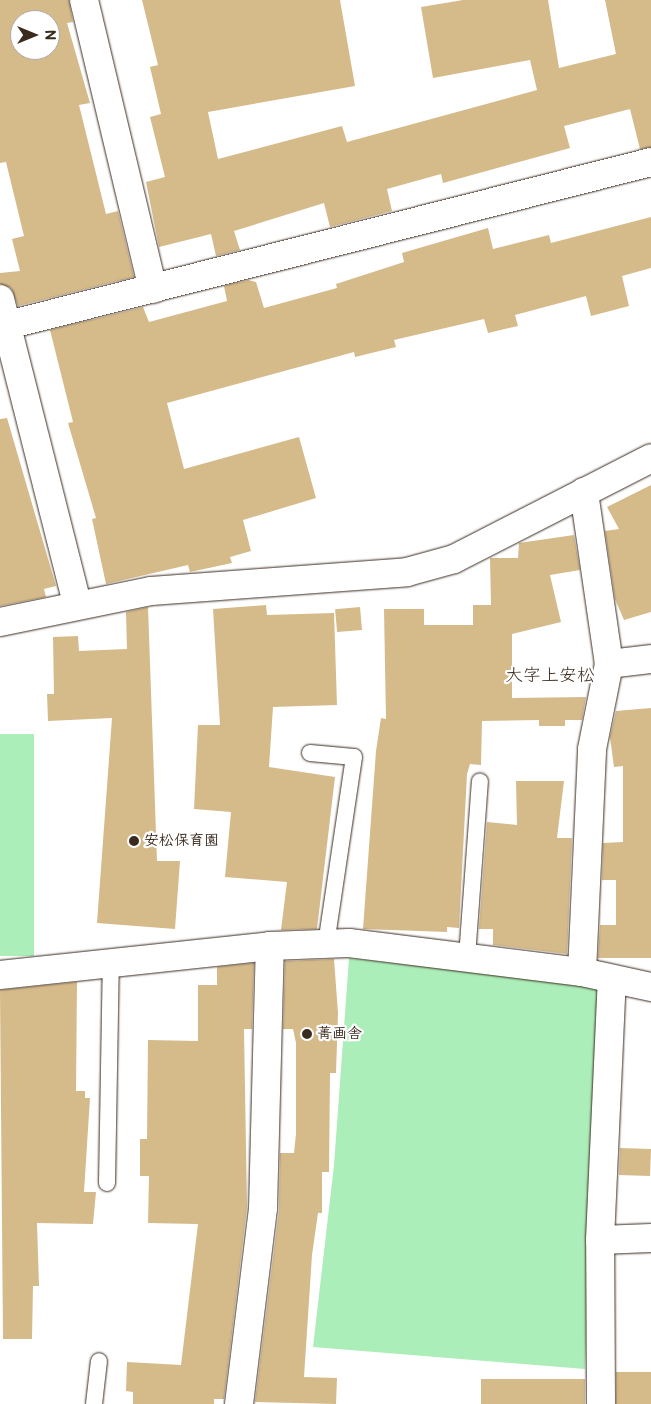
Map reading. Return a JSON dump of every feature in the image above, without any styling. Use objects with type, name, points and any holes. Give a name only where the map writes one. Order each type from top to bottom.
[{"type":"street","points":[[84,0],[153,288]]},
{"type":"street","points":[[3,326],[651,162]]},
{"type":"street","points":[[0,299],[3,326],[77,603]]},
{"type":"street","points":[[0,622],[77,603],[151,591],[407,572],[454,559],[651,458]]},
{"type":"street","points":[[582,972],[592,749],[609,664],[584,492]]},
{"type":"street","points":[[609,664],[651,659]]},
{"type":"street","points":[[0,975],[270,946],[326,944],[467,957],[582,972],[651,987]]},
{"type":"street","points":[[239,1404],[263,1208],[270,946]]},
{"type":"street","points":[[601,1404],[600,1240],[612,980]]},
{"type":"street","points":[[600,1240],[651,1238]]},
{"type":"lane","points":[[310,753],[354,757],[326,944]]},
{"type":"lane","points":[[467,957],[480,781]]},
{"type":"lane","points":[[107,1183],[111,964]]},
{"type":"lane","points":[[94,1404],[99,1361]]},
{"type":"green space","points":[[0,734],[34,734],[34,956],[0,956]]},
{"type":"green space","points":[[349,958],[601,986],[585,1369],[313,1347],[334,1165]]},
{"type":"building","points":[[0,0],[69,0],[73,22],[67,23],[90,103],[79,105],[106,214],[118,211],[134,277],[18,306],[11,288],[0,284],[0,273],[20,271],[12,239],[24,236],[6,162],[0,163]]},
{"type":"building","points":[[142,0],[340,0],[355,86],[208,112],[218,159],[342,126],[347,142],[537,90],[530,60],[433,78],[421,7],[463,0],[548,0],[559,68],[616,54],[605,0],[651,0],[651,147],[640,149],[630,109],[564,126],[570,148],[443,183],[441,174],[387,189],[392,211],[330,227],[324,203],[234,231],[240,250],[216,256],[211,234],[159,247],[146,182],[165,177],[150,117],[161,114],[150,67],[158,65]]},
{"type":"building","points":[[651,217],[651,268],[622,276],[629,306],[591,316],[586,296],[515,315],[518,326],[488,333],[484,319],[394,340],[396,347],[355,357],[354,352],[167,403],[184,469],[299,437],[316,498],[243,520],[251,551],[230,557],[232,563],[190,572],[188,565],[106,584],[92,519],[96,518],[68,423],[73,422],[50,330],[143,307],[149,322],[227,301],[224,286],[248,280],[256,282],[264,308],[337,288],[336,284],[404,262],[402,253],[488,228],[493,249],[549,235],[551,243]]},
{"type":"building","points":[[7,418],[56,586],[44,589],[46,597],[0,606],[0,419]]},
{"type":"building","points":[[651,485],[651,612],[624,620],[615,599],[605,531],[619,529],[607,507]]},
{"type":"building","points":[[574,535],[580,570],[550,575],[561,622],[512,634],[512,698],[586,697],[582,720],[565,720],[565,726],[539,726],[539,720],[482,721],[481,765],[470,764],[467,774],[459,928],[447,927],[447,932],[363,929],[376,751],[381,718],[386,719],[384,609],[424,609],[424,625],[473,625],[473,605],[491,605],[490,558],[518,558],[519,543]]},
{"type":"building","points":[[266,605],[267,615],[334,613],[337,705],[273,707],[269,767],[335,777],[317,929],[281,930],[287,882],[225,877],[231,812],[194,809],[198,725],[220,725],[213,609]]},
{"type":"building","points":[[148,607],[157,861],[180,861],[175,929],[97,923],[112,718],[48,721],[47,694],[54,694],[53,637],[78,636],[79,651],[127,649],[126,612]]},
{"type":"building","points":[[360,607],[362,630],[337,632],[335,609]]},
{"type":"building","points":[[651,708],[651,958],[598,958],[600,925],[616,925],[616,880],[602,880],[603,843],[623,842],[623,766],[614,767],[610,737],[616,711]]},
{"type":"building","points":[[516,781],[564,781],[557,838],[572,838],[567,954],[493,945],[493,929],[479,929],[487,822],[517,825]]},
{"type":"building","points":[[334,959],[338,1013],[336,1073],[330,1073],[329,1172],[322,1172],[322,1213],[318,1213],[312,1255],[304,1377],[337,1378],[336,1404],[255,1402],[279,1210],[280,1153],[294,1153],[296,1134],[296,1043],[293,1029],[283,1029],[285,961]]},
{"type":"building","points":[[254,963],[252,1029],[244,1029],[247,1207],[224,1399],[214,1399],[214,1404],[133,1404],[133,1392],[126,1391],[127,1362],[181,1365],[198,1224],[148,1223],[149,1176],[140,1176],[140,1139],[147,1139],[148,1040],[198,1041],[198,985],[217,985],[217,967]]},
{"type":"building","points":[[77,982],[76,1091],[85,1091],[85,1098],[90,1098],[84,1192],[96,1192],[93,1224],[37,1223],[39,1286],[33,1286],[32,1339],[3,1339],[0,990]]},
{"type":"building","points":[[620,1148],[651,1149],[650,1176],[619,1175]]},
{"type":"building","points":[[616,1372],[651,1372],[651,1404],[616,1404]]},
{"type":"building","points":[[481,1379],[585,1379],[585,1404],[481,1404]]},
{"type":"place","name":"安松保育園","points":[[134,841]]},
{"type":"place","name":"菁画舎","points":[[307,1034]]},
{"type":"district","name":"大字上安松","points":[[550,676]]}]
